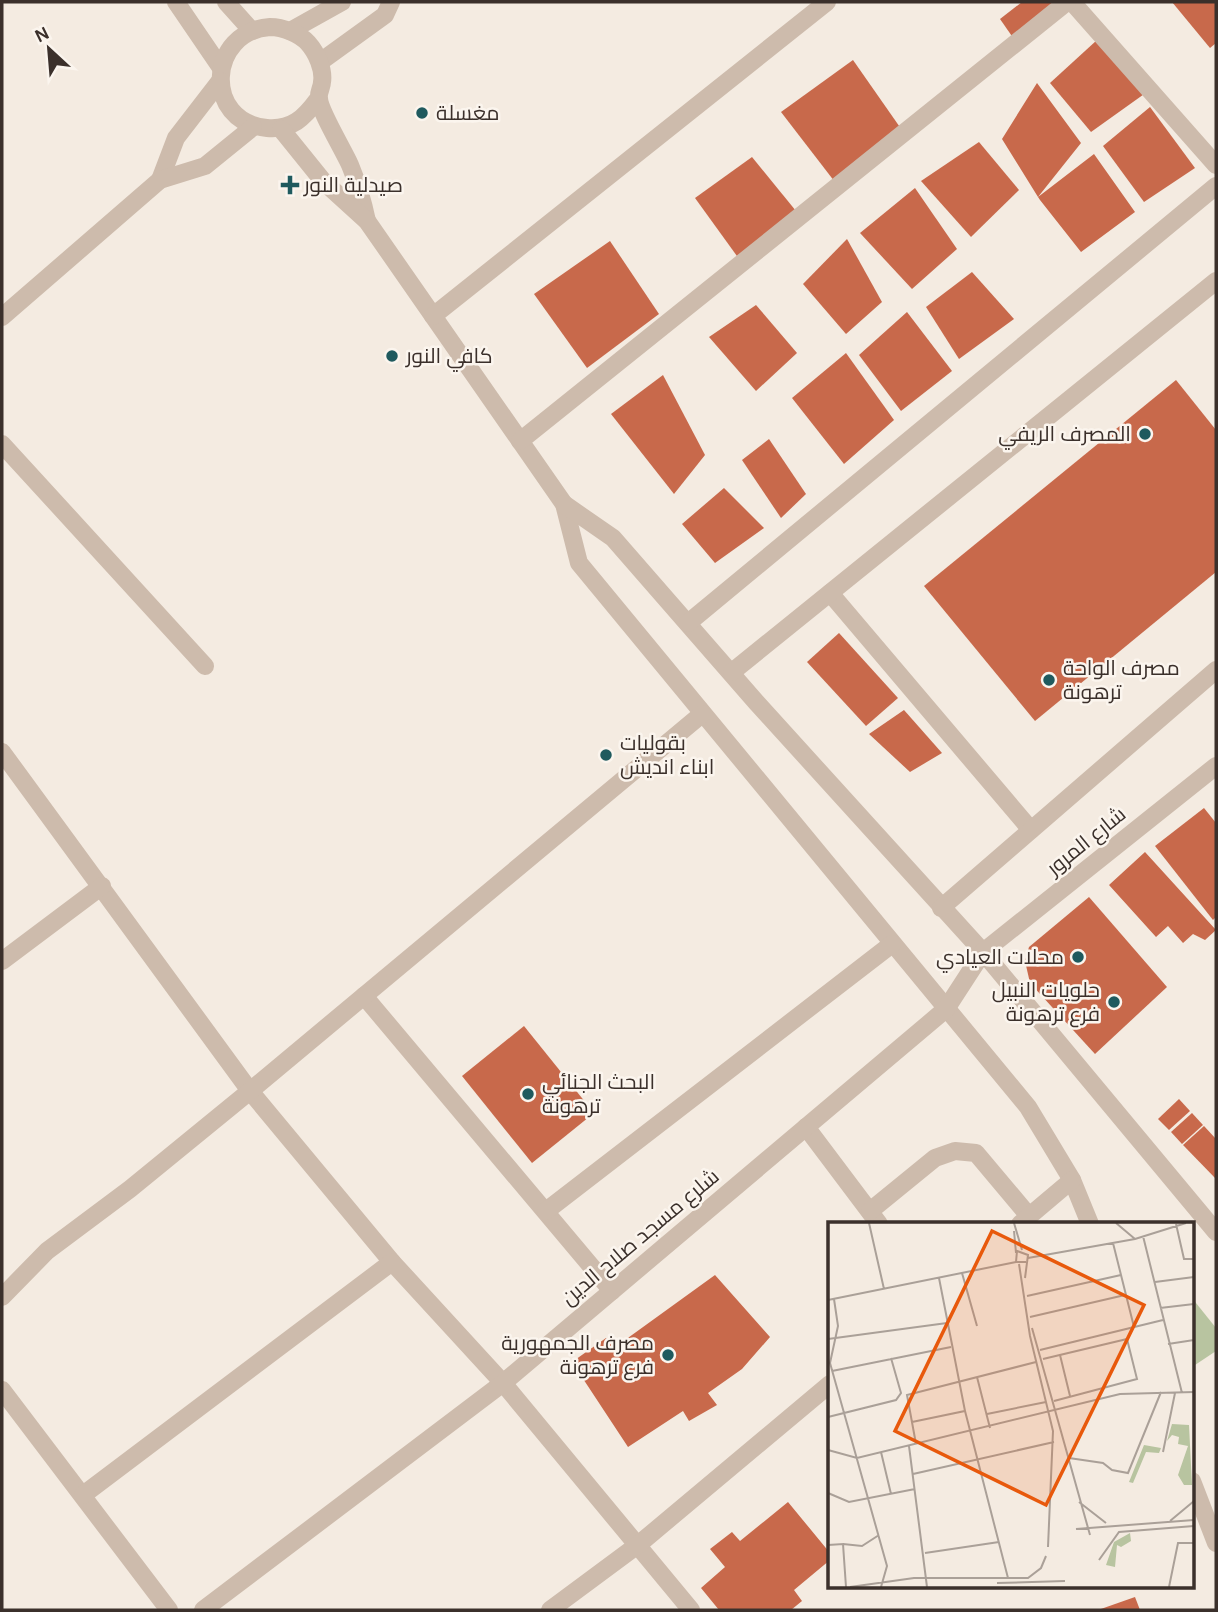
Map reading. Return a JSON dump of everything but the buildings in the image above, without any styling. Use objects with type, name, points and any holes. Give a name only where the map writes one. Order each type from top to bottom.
[{"type":"street","points":[[160,180],[176,138],[220,74],[238,40],[252,31],[271,27],[290,31],[308,43],[320,62],[323,80],[318,99],[304,118],[281,129],[253,127],[229,109],[220,74],[176,2]]},
{"type":"street","points":[[226,2],[252,31]]},
{"type":"street","points":[[290,31],[342,2]]},
{"type":"street","points":[[320,62],[385,15],[391,2]]},
{"type":"street","points":[[433,316],[827,2]]},
{"type":"street","points":[[520,441],[1069,2],[1216,164]]},
{"type":"street","points":[[318,99],[351,166],[367,221]]},
{"type":"street","points":[[2,317],[160,180],[205,166],[253,127]]},
{"type":"street","points":[[281,129],[323,181],[367,221],[564,504],[613,538],[940,908],[983,952],[1216,1232]]},
{"type":"street","points":[[688,623],[1216,186]]},
{"type":"street","points":[[732,673],[1216,281]]},
{"type":"street","points":[[2,444],[205,667]]},
{"type":"street","points":[[564,504],[579,563],[1028,1107],[1072,1180],[1090,1222]]},
{"type":"street","points":[[830,593],[1031,830]]},
{"type":"street","points":[[940,908],[1216,670]]},
{"type":"street","points":[[2,1297],[47,1251],[130,1189],[250,1091],[702,714]]},
{"type":"street","points":[[2,752],[250,1091],[392,1262],[503,1383],[691,1610]]},
{"type":"street","name":"شارع المرور","points":[[983,952],[1216,766]]},
{"type":"street","points":[[2,961],[102,886]]},
{"type":"street","points":[[546,1211],[892,944]]},
{"type":"street","name":"شلرع مسجد صلاح الدين","points":[[203,1610],[503,1383],[946,1009],[983,952]]},
{"type":"street","points":[[364,996],[612,1291]]},
{"type":"street","points":[[806,1127],[874,1217],[935,1158],[955,1151],[976,1153],[1025,1220],[1072,1180]]},
{"type":"street","points":[[83,1495],[392,1262]]},
{"type":"street","points":[[551,1610],[639,1544],[828,1386]]},
{"type":"street","points":[[2,1390],[169,1610]]},
{"type":"street","points":[[1194,1486],[1216,1543]]},
{"type":"green space","points":[[1194,1300],[1216,1328],[1216,1351],[1194,1366]]},
{"type":"place","name":"مغسلة","points":[[422,113]]},
{"type":"place","name":"صيدلية النور","points":[[290,185]]},
{"type":"place","name":"كافي النور","points":[[392,356]]},
{"type":"place","name":"المصرف الريفي","points":[[1145,434]]},
{"type":"place","name":"مصرف الواحة ترهونة","points":[[1049,680]]},
{"type":"place","name":"بقوليات ابناء انديش","points":[[606,755]]},
{"type":"place","name":"محلات العيادي","points":[[1078,957]]},
{"type":"place","name":"حلويات النبيل فرع ترهونة","points":[[1114,1002]]},
{"type":"place","name":"البحث الجنائي ترهونة","points":[[528,1094]]},
{"type":"place","name":"مصرف الجمهورية فرع ترهونة","points":[[668,1355]]}]
